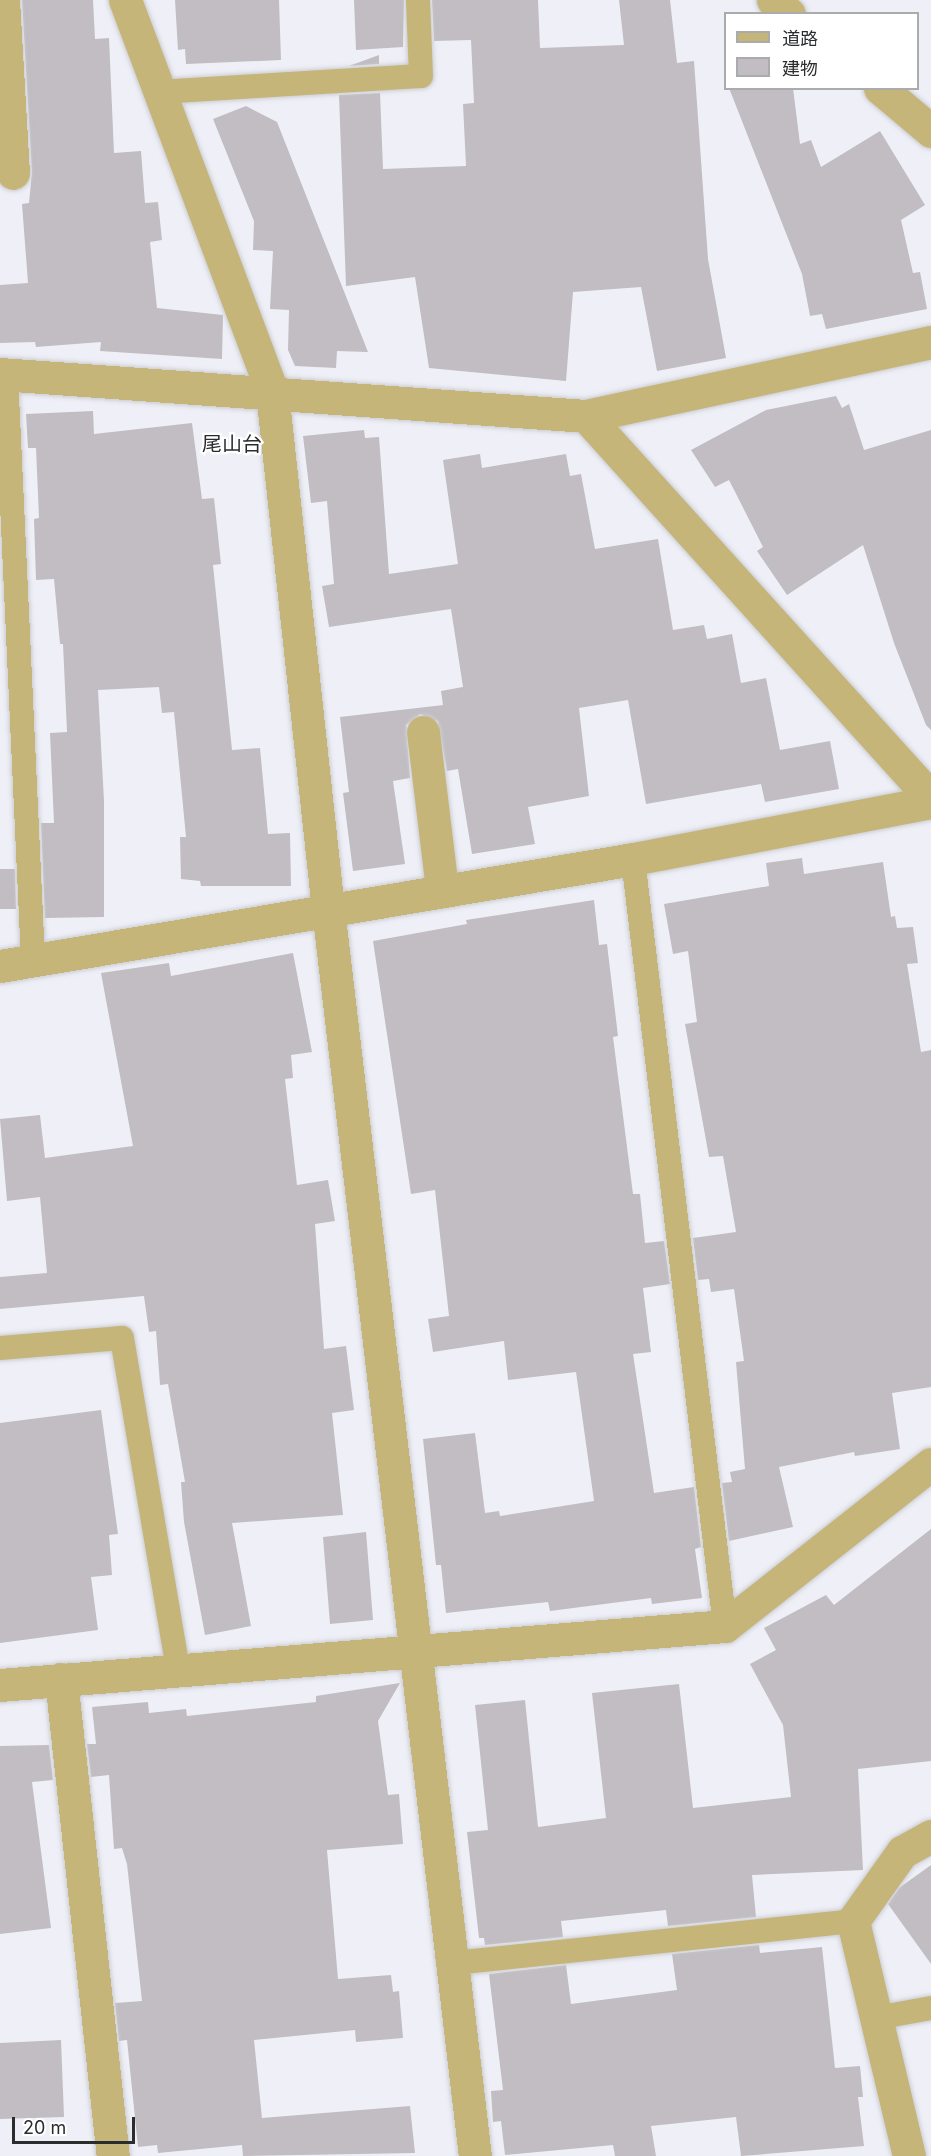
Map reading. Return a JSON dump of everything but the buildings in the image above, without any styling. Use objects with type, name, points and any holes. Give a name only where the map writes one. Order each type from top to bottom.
[{"type":"street","points":[[3,0],[13,173]]},
{"type":"street","points":[[125,0],[272,392],[328,909],[475,2156]]},
{"type":"street","points":[[773,0],[787,12]]},
{"type":"street","points":[[882,90],[931,130]]},
{"type":"street","points":[[3,374],[586,416],[931,342]]},
{"type":"street","points":[[586,416],[931,800]]},
{"type":"street","points":[[423,732],[442,890]]},
{"type":"street","points":[[0,966],[633,859],[931,800]]},
{"type":"street","points":[[0,1684],[725,1626],[931,1464]]},
{"type":"street","points":[[61,1679],[113,2156]]},
{"type":"street","points":[[909,2156],[853,1921],[902,1852],[931,1836]]},
{"type":"lane","points":[[158,92],[421,76],[418,0]]},
{"type":"lane","points":[[3,374],[33,960]]},
{"type":"lane","points":[[633,859],[725,1626]]},
{"type":"lane","points":[[0,1348],[122,1338],[178,1669]]},
{"type":"lane","points":[[454,1963],[853,1921]]},
{"type":"lane","points":[[876,2018],[931,2008]]},
{"type":"district","name":"尾山台","points":[[232,444]]}]
